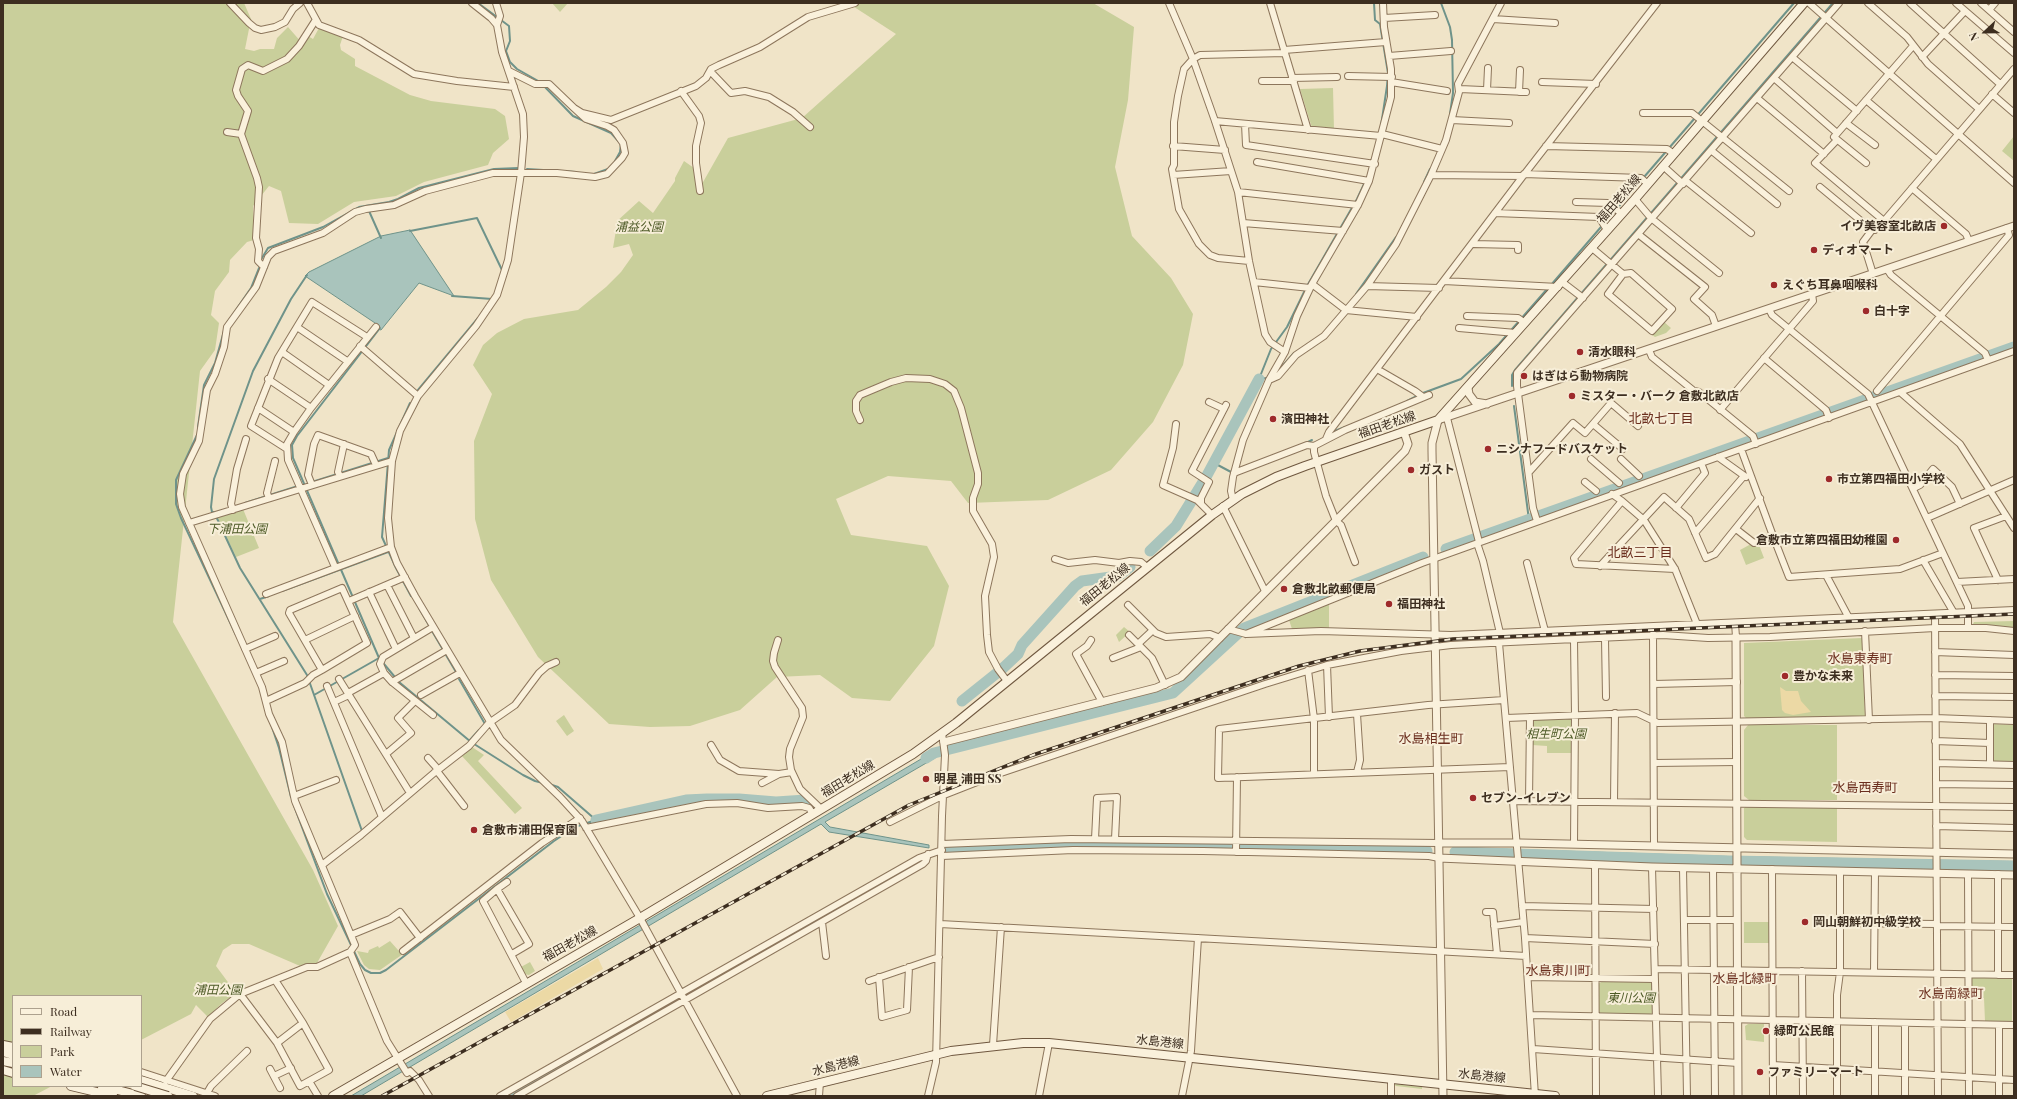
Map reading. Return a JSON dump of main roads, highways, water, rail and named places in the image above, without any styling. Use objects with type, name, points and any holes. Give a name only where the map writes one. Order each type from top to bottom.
[{"type":"main road","name":"福田老松線","points":[[333,1096],[400,1061],[526,983],[642,923],[813,814],[893,766],[942,733],[1223,506],[1276,477],[1442,419],[1511,332],[1592,248],[1605,226],[1618,211],[1635,199],[1645,181],[1663,166],[1670,151],[1698,118],[1804,3]]},
{"type":"main road","name":"水島港線","points":[[767,1096],[936,1054],[993,1045],[1049,1043],[1555,1096]]},
{"type":"main road","points":[[142,1080],[193,1096]]},
{"type":"main road","points":[[104,1087],[116,1093]]},
{"type":"main road","points":[[138,1087],[168,1096]]},
{"type":"main road","points":[[77,1090],[141,1096]]},
{"type":"water","points":[[410,230],[454,296],[419,283],[381,330],[378,329],[378,325],[305,276],[309,272],[381,236]]},
{"type":"water","points":[[938,749],[940,755],[825,822],[830,827],[929,845],[929,848],[829,832],[821,824],[361,1096],[351,1096]]},
{"type":"water","points":[[917,863],[918,865],[688,996],[511,1096],[506,1096]]},
{"type":"waterway","points":[[478,3],[509,26],[510,41],[506,51],[510,62],[517,69],[540,82]]},
{"type":"waterway","points":[[1374,3],[1375,20],[1380,24],[1388,73],[1381,126]]},
{"type":"waterway","points":[[1441,3],[1450,27],[1452,40],[1453,93],[1450,114]]},
{"type":"waterway","points":[[1551,285],[1794,3]]},
{"type":"waterway","points":[[1512,386],[1512,375],[1515,370],[1833,3]]},
{"type":"waterway","points":[[543,85],[573,116],[611,133],[621,144],[620,152],[615,161]]},
{"type":"waterway","points":[[262,258],[268,248],[323,227],[359,207],[389,202],[419,188],[494,169],[519,168]]},
{"type":"waterway","points":[[527,169],[576,172]]},
{"type":"waterway","points":[[594,174],[608,169]]},
{"type":"waterway","points":[[1424,182],[1430,169]]},
{"type":"waterway","points":[[1259,379],[1271,349],[1287,327],[1307,286],[1357,199],[1365,182]]},
{"type":"waterway","points":[[369,211],[381,238]]},
{"type":"waterway","points":[[410,231],[477,218],[502,270]]},
{"type":"waterway","points":[[1356,294],[1396,237]]},
{"type":"waterway","points":[[227,323],[251,288],[259,268]]},
{"type":"waterway","points":[[307,275],[291,299],[253,371],[214,479],[211,507],[212,512],[214,512],[240,568],[307,675],[362,831]]},
{"type":"waterway","points":[[1423,393],[1461,379],[1499,344],[1548,288]]},
{"type":"waterway","points":[[452,296],[492,299]]},
{"type":"waterway","points":[[418,390],[478,318]]},
{"type":"waterway","points":[[380,328],[297,436],[292,445],[293,458],[379,658],[399,682],[471,742],[523,775],[543,783]]},
{"type":"waterway","points":[[198,427],[204,385],[215,363],[224,331]]},
{"type":"waterway","points":[[1446,549],[2014,347]]},
{"type":"waterway","points":[[1278,371],[1294,353]]},
{"type":"waterway","points":[[1259,379],[1267,378]]},
{"type":"waterway","points":[[1150,551],[1176,526],[1205,479],[1259,379]]},
{"type":"waterway","points":[[1407,401],[1417,396]]},
{"type":"waterway","points":[[410,403],[389,450],[382,537],[411,596]]},
{"type":"waterway","points":[[1514,406],[1529,520]]},
{"type":"waterway","points":[[1332,432],[1345,427]]},
{"type":"waterway","points":[[197,435],[176,480],[176,504],[181,518],[236,635]]},
{"type":"waterway","points":[[1306,443],[1312,440]]},
{"type":"waterway","points":[[312,482],[388,458]]},
{"type":"waterway","points":[[1214,463],[1231,472]]},
{"type":"waterway","points":[[245,503],[298,486]]},
{"type":"waterway","points":[[282,591],[388,552]]},
{"type":"waterway","points":[[926,758],[934,753],[1173,693],[1244,628],[1423,557]]},
{"type":"waterway","points":[[962,701],[1002,669],[1018,654],[1022,645],[1075,586],[1082,581],[1118,576],[1130,567]]},
{"type":"waterway","points":[[260,599],[269,596]]},
{"type":"waterway","points":[[419,608],[430,627]]},
{"type":"waterway","points":[[432,631],[442,648]]},
{"type":"waterway","points":[[446,655],[456,672]]},
{"type":"waterway","points":[[314,695],[379,658]]},
{"type":"waterway","points":[[459,679],[485,724]]},
{"type":"waterway","points":[[271,724],[279,748],[291,797]]},
{"type":"waterway","points":[[469,741],[479,730]]},
{"type":"waterway","points":[[549,784],[558,787],[596,820]]},
{"type":"waterway","points":[[596,820],[686,800],[739,799],[776,802],[806,800],[813,806]]},
{"type":"waterway","points":[[293,803],[327,894],[360,964],[365,970],[371,973],[380,973],[386,970],[554,841],[575,827],[596,820]]},
{"type":"waterway","points":[[946,851],[946,847],[1061,843],[1170,843]]},
{"type":"waterway","points":[[1312,845],[1427,848]]},
{"type":"waterway","points":[[946,851],[1095,846],[1312,848],[1427,851]]},
{"type":"waterway","points":[[1455,848],[1729,857],[2014,862]]},
{"type":"waterway","points":[[1455,852],[1729,861],[2014,866]]},
{"type":"railway","points":[[382,1096],[909,805],[1033,755],[1299,666],[1360,651],[1453,639],[2014,614]]},
{"type":"place","name":"イヴ美容室北畝店","points":[[1944,226]]},
{"type":"place","name":"ディオマート","points":[[1814,250]]},
{"type":"place","name":"えぐち耳鼻咽喉科","points":[[1774,285]]},
{"type":"place","name":"白十字","points":[[1866,311]]},
{"type":"place","name":"清水眼科","points":[[1580,352]]},
{"type":"place","name":"はぎはら動物病院","points":[[1524,376]]},
{"type":"place","name":"ミスター・バーク 倉敷北畝店","points":[[1572,396]]},
{"type":"place","name":"濱田神社","points":[[1273,419]]},
{"type":"place","name":"ニシナフードバスケット","points":[[1488,449]]},
{"type":"place","name":"ガスト","points":[[1411,470]]},
{"type":"place","name":"市立第四福田小学校","points":[[1829,479]]},
{"type":"place","name":"倉敷市立第四福田幼稚園","points":[[1896,540]]},
{"type":"place","name":"倉敷北畝郵便局","points":[[1284,589]]},
{"type":"place","name":"福田神社","points":[[1389,604]]},
{"type":"place","name":"豊かな未来","points":[[1785,676]]},
{"type":"place","name":"明星 浦田 SS","points":[[926,779]]},
{"type":"place","name":"セブン-イレブン","points":[[1473,798]]},
{"type":"place","name":"倉敷市浦田保育園","points":[[474,830]]},
{"type":"place","name":"岡山朝鮮初中級学校","points":[[1805,922]]},
{"type":"place","name":"緑町公民館","points":[[1766,1031]]},
{"type":"place","name":"ファミリーマート","points":[[1760,1072]]},
{"type":"district","name":"北畝七丁目","points":[[1661,419]]},
{"type":"district","name":"北畝三丁目","points":[[1640,553]]},
{"type":"district","name":"水島東寿町","points":[[1860,659]]},
{"type":"district","name":"水島相生町","points":[[1431,739]]},
{"type":"district","name":"水島西寿町","points":[[1865,788]]},
{"type":"district","name":"水島東川町","points":[[1558,971]]},
{"type":"district","name":"水島北緑町","points":[[1745,979]]},
{"type":"district","name":"水島南緑町","points":[[1951,994]]},
{"type":"park label","name":"浦益公園","points":[[639,227]]},
{"type":"park label","name":"下浦田公園","points":[[237,529]]},
{"type":"park label","name":"相生町公園","points":[[1556,734]]},
{"type":"park label","name":"浦田公園","points":[[218,990]]},
{"type":"park label","name":"東川公園","points":[[1631,998]]}]
